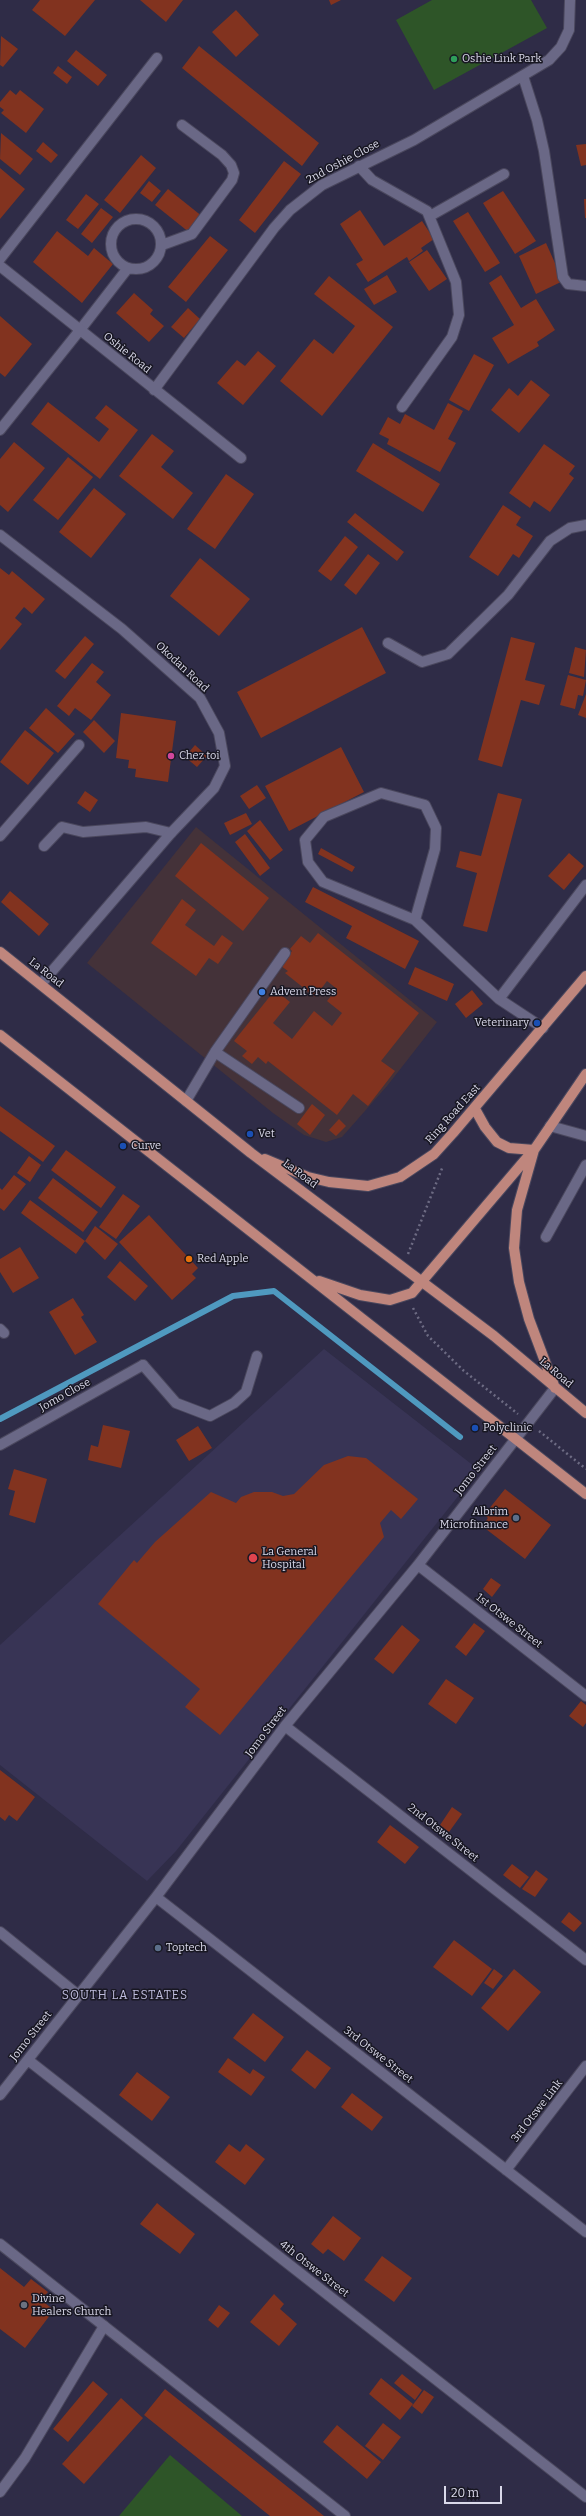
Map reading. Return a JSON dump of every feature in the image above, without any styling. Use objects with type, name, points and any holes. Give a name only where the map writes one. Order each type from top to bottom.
[{"type":"main road","name":"La Road","points":[[0,952],[251,1153],[494,1336],[586,1413]]},
{"type":"main road","name":"Ring Road East","points":[[251,1153],[308,1177],[329,1182],[368,1186],[400,1177],[434,1154],[475,1109],[586,976]]},
{"type":"main road","points":[[0,1035],[586,1494]]},
{"type":"main road","points":[[311,1278],[360,1294],[390,1300],[412,1293],[420,1280],[534,1150],[586,1074]]},
{"type":"main road","points":[[475,1109],[485,1127],[497,1142],[509,1148],[534,1150]]},
{"type":"main road","points":[[534,1150],[517,1210],[514,1248],[519,1282],[529,1319],[555,1388]]},
{"type":"street","name":"2nd Oshie Close","points":[[154,390],[274,228],[290,210],[322,185],[414,140],[549,60],[561,48],[569,30],[570,0]]},
{"type":"street","points":[[0,259],[157,58]]},
{"type":"street","points":[[523,76],[537,120],[544,151],[563,277],[568,284],[586,286]]},
{"type":"street","points":[[162,245],[192,234],[232,180],[234,173],[231,165],[222,155],[182,125]]},
{"type":"street","points":[[359,166],[372,180],[418,204],[430,216],[456,282],[459,315],[452,337],[402,407]]},
{"type":"street","points":[[430,216],[504,174]]},
{"type":"street","points":[[132,219],[143,219],[153,225],[160,234],[162,245],[159,254],[150,265],[137,270],[128,268],[115,258],[111,242],[114,231],[122,223],[132,219]]},
{"type":"street","name":"Oshie Road","points":[[0,266],[241,458]]},
{"type":"street","points":[[0,430],[128,268]]},
{"type":"street","points":[[388,643],[422,662],[448,654],[508,595],[550,541],[570,528],[586,525]]},
{"type":"street","name":"Okodan Road","points":[[0,535],[122,629],[200,698],[219,733],[225,766],[214,788],[171,833],[41,984]]},
{"type":"street","points":[[0,836],[79,745]]},
{"type":"street","points":[[416,920],[435,849],[436,828],[425,805],[381,793],[324,817],[305,840],[308,862],[323,882],[416,920],[499,1000],[543,1028]]},
{"type":"street","points":[[44,846],[62,827],[84,832],[146,827],[171,833]]},
{"type":"street","points":[[499,1000],[586,885]]},
{"type":"street","points":[[186,1101],[215,1052],[285,953]]},
{"type":"street","points":[[215,1052],[299,1108]]},
{"type":"street","points":[[550,1126],[586,1136]]},
{"type":"street","points":[[546,1237],[586,1165]]},
{"type":"street","name":"Jomo Close","points":[[0,1445],[142,1366],[176,1403],[210,1416],[234,1403],[246,1392],[256,1356]]},
{"type":"street","name":"Jomo Street","points":[[0,2095],[156,1897],[285,1726],[418,1565],[555,1388]]},
{"type":"street","name":"1st Otswe Street","points":[[418,1565],[586,1696]]},
{"type":"street","name":"2nd Otswe Street","points":[[285,1726],[586,1960]]},
{"type":"street","name":"3rd Otswe Street","points":[[156,1897],[586,2232]]},
{"type":"street","points":[[0,1932],[78,1995]]},
{"type":"street","name":"4th Otswe Street","points":[[28,2060],[586,2497]]},
{"type":"street","name":"3rd Otswe Link","points":[[506,2170],[586,2066]]},
{"type":"street","points":[[0,2244],[346,2516]]},
{"type":"street","points":[[0,2492],[25,2458],[104,2326]]},
{"type":"shaded area","name":"Advent Press","points":[[196,827],[437,1022],[387,1086],[342,1137],[326,1142],[304,1135],[273,1113],[87,963]]},
{"type":"shaded area","name":"La General Hospital","points":[[324,1349],[479,1470],[176,1851],[147,1881],[0,1765],[0,1645]]},
{"type":"green space","name":"Oshie Link Park","points":[[432,0],[531,0],[547,28],[434,90],[396,20]]},
{"type":"green space","points":[[170,2455],[242,2516],[119,2516]]},
{"type":"building","points":[[40,0],[95,0],[65,36],[32,10]]},
{"type":"building","points":[[140,0],[183,0],[166,22]]},
{"type":"building","points":[[329,0],[341,0],[331,5]]},
{"type":"building","points":[[236,10],[259,35],[236,57],[212,32]]},
{"type":"building","points":[[1,36],[18,49],[3,67],[0,65]]},
{"type":"building","points":[[199,46],[319,143],[302,166],[182,68]]},
{"type":"building","points":[[76,50],[107,75],[98,86],[67,61]]},
{"type":"building","points":[[58,66],[72,77],[67,84],[53,73]]},
{"type":"building","points":[[10,90],[16,95],[20,90],[44,109],[26,133],[1,113],[4,110],[0,107],[0,102]]},
{"type":"building","points":[[1,133],[33,159],[20,175],[0,159]]},
{"type":"building","points":[[43,142],[58,155],[51,163],[36,151]]},
{"type":"building","points":[[586,144],[586,165],[581,166],[576,145]]},
{"type":"building","points":[[141,155],[156,168],[120,213],[104,200]]},
{"type":"building","points":[[284,161],[301,174],[255,233],[239,220]]},
{"type":"building","points":[[0,168],[25,189],[0,219]]},
{"type":"building","points":[[149,181],[161,191],[152,202],[140,193]]},
{"type":"building","points":[[168,189],[203,217],[190,233],[155,205]]},
{"type":"building","points":[[503,191],[536,241],[515,254],[483,203]]},
{"type":"building","points":[[86,194],[99,204],[78,229],[66,220]]},
{"type":"building","points":[[584,199],[586,199],[586,218],[585,218]]},
{"type":"building","points":[[101,208],[113,217],[92,243],[81,234]]},
{"type":"building","points":[[360,210],[384,246],[422,221],[434,239],[421,248],[423,251],[409,261],[407,257],[368,282],[356,264],[363,260],[340,224]]},
{"type":"building","points":[[468,212],[500,263],[485,272],[453,221]]},
{"type":"building","points":[[57,231],[88,256],[94,248],[113,264],[82,303],[33,262]]},
{"type":"building","points":[[210,236],[228,250],[186,302],[168,287]]},
{"type":"building","points":[[546,243],[563,281],[536,294],[519,256]]},
{"type":"building","points":[[427,250],[447,279],[429,291],[409,262]]},
{"type":"building","points":[[387,275],[397,292],[374,305],[364,289]]},
{"type":"building","points":[[501,275],[521,308],[536,299],[555,330],[537,342],[539,346],[508,364],[492,338],[514,325],[489,283]]},
{"type":"building","points":[[329,276],[393,327],[322,416],[280,381],[314,339],[333,354],[355,326],[314,294]]},
{"type":"building","points":[[134,293],[153,310],[150,314],[164,326],[149,342],[116,313]]},
{"type":"building","points":[[188,308],[200,319],[184,338],[171,327]]},
{"type":"building","points":[[0,316],[32,344],[5,377],[0,373]]},
{"type":"building","points":[[258,351],[276,366],[243,405],[217,383],[237,360],[245,366]]},
{"type":"building","points":[[474,354],[494,365],[469,411],[449,400]]},
{"type":"building","points":[[531,380],[550,395],[519,433],[491,410],[509,388],[518,396]]},
{"type":"building","points":[[48,402],[99,442],[109,429],[95,418],[106,405],[138,430],[100,479],[31,424]]},
{"type":"building","points":[[448,403],[463,411],[448,439],[456,443],[440,472],[387,444],[389,439],[379,434],[388,417],[400,424],[405,414],[434,430]]},
{"type":"building","points":[[152,434],[174,451],[161,467],[193,493],[173,519],[119,476]]},
{"type":"building","points":[[14,442],[45,468],[8,512],[0,505],[0,459]]},
{"type":"building","points":[[373,443],[440,484],[423,512],[356,471]]},
{"type":"building","points":[[544,444],[575,466],[569,474],[574,478],[550,512],[534,501],[530,508],[509,493]]},
{"type":"building","points":[[68,457],[93,477],[58,520],[33,500]]},
{"type":"building","points":[[226,474],[254,494],[215,549],[187,529]]},
{"type":"building","points":[[94,488],[126,514],[91,558],[59,532]]},
{"type":"building","points":[[503,505],[521,517],[516,525],[533,536],[519,558],[513,554],[498,576],[469,557]]},
{"type":"building","points":[[355,513],[404,552],[397,561],[347,522]]},
{"type":"building","points":[[345,536],[358,547],[331,581],[318,571]]},
{"type":"building","points":[[368,554],[380,563],[356,595],[344,585]]},
{"type":"building","points":[[200,558],[250,599],[219,636],[170,596]]},
{"type":"building","points":[[0,568],[9,575],[12,571],[45,599],[32,614],[24,607],[15,618],[22,624],[0,650]]},
{"type":"building","points":[[362,627],[386,673],[261,738],[237,692]]},
{"type":"building","points":[[85,636],[94,644],[65,679],[55,671]]},
{"type":"building","points":[[511,637],[535,643],[525,680],[545,685],[539,705],[521,700],[502,767],[478,760]]},
{"type":"building","points":[[575,647],[586,650],[584,677],[569,673]]},
{"type":"building","points":[[92,663],[104,672],[96,682],[111,695],[91,720],[75,708],[69,716],[57,706]]},
{"type":"building","points":[[568,675],[586,680],[583,696],[578,695],[575,709],[560,705]]},
{"type":"building","points":[[586,694],[586,718],[578,715]]},
{"type":"building","points":[[46,708],[75,734],[58,753],[29,728]]},
{"type":"building","points":[[121,713],[176,721],[168,782],[135,777],[136,769],[128,768],[129,760],[116,758]]},
{"type":"building","points":[[94,720],[115,741],[104,753],[83,732]]},
{"type":"building","points":[[25,730],[54,753],[28,785],[0,762]]},
{"type":"building","points":[[195,745],[207,756],[197,767],[185,757]]},
{"type":"building","points":[[341,747],[364,792],[289,831],[265,786]]},
{"type":"building","points":[[257,785],[266,798],[249,809],[240,796]]},
{"type":"building","points":[[85,791],[98,800],[90,812],[77,803]]},
{"type":"building","points":[[498,793],[522,799],[487,932],[463,926],[477,873],[456,867],[460,851],[481,856]]},
{"type":"building","points":[[246,813],[252,824],[230,835],[224,823]]},
{"type":"building","points":[[260,820],[283,850],[270,860],[247,831]]},
{"type":"building","points":[[245,834],[270,868],[260,876],[235,842]]},
{"type":"building","points":[[201,843],[269,898],[243,931],[175,876]]},
{"type":"building","points":[[321,848],[355,867],[352,872],[318,854]]},
{"type":"building","points":[[569,853],[584,866],[564,890],[548,876]]},
{"type":"building","points":[[313,887],[419,941],[405,969],[346,938],[352,926],[305,902]]},
{"type":"building","points":[[10,891],[49,924],[39,936],[1,902]]},
{"type":"building","points":[[182,899],[196,910],[185,925],[214,946],[222,935],[233,943],[218,964],[209,958],[196,976],[151,943]]},
{"type":"building","points":[[318,933],[419,1013],[381,1061],[395,1071],[368,1106],[353,1094],[337,1115],[268,1061],[266,1064],[258,1057],[252,1064],[242,1056],[247,1051],[234,1041],[275,990],[290,1002],[273,1023],[292,1039],[314,1011],[332,1026],[342,1013],[327,1001],[337,989],[327,981],[315,997],[285,973],[288,971],[281,966],[292,951],[290,949],[301,936],[310,943]]},
{"type":"building","points":[[415,967],[454,984],[447,1001],[408,984]]},
{"type":"building","points":[[472,990],[483,1004],[466,1018],[455,1004]]},
{"type":"building","points":[[312,1104],[325,1115],[310,1135],[297,1124]]},
{"type":"building","points":[[0,1106],[55,1146],[43,1162],[0,1131]]},
{"type":"building","points":[[339,1119],[346,1126],[336,1136],[329,1130]]},
{"type":"building","points":[[66,1150],[116,1187],[101,1208],[51,1170]]},
{"type":"building","points":[[29,1156],[41,1165],[30,1182],[17,1173]]},
{"type":"building","points":[[14,1175],[26,1184],[4,1211],[0,1208],[0,1188],[2,1190]]},
{"type":"building","points":[[53,1178],[98,1212],[83,1232],[38,1198]]},
{"type":"building","points":[[123,1194],[140,1206],[116,1239],[99,1227]]},
{"type":"building","points":[[30,1200],[85,1241],[76,1254],[21,1213]]},
{"type":"building","points":[[149,1215],[198,1268],[192,1274],[196,1278],[172,1300],[119,1242]]},
{"type":"building","points":[[95,1226],[118,1244],[105,1260],[85,1241]]},
{"type":"building","points":[[20,1247],[39,1278],[13,1293],[0,1272],[0,1259]]},
{"type":"building","points":[[120,1261],[148,1286],[135,1301],[107,1277]]},
{"type":"building","points":[[73,1298],[84,1315],[81,1317],[97,1342],[75,1355],[49,1312]]},
{"type":"building","points":[[103,1425],[130,1431],[121,1468],[88,1460],[91,1445],[98,1447]]},
{"type":"building","points":[[198,1426],[212,1448],[189,1461],[176,1440]]},
{"type":"building","points":[[348,1456],[366,1458],[418,1499],[401,1519],[391,1510],[380,1523],[384,1537],[220,1735],[185,1707],[200,1689],[98,1604],[134,1560],[137,1563],[155,1542],[211,1492],[236,1503],[241,1497],[254,1492],[272,1492],[283,1496],[294,1494],[324,1465]]},
{"type":"building","points":[[14,1469],[47,1479],[35,1523],[9,1515],[15,1491],[8,1489]]},
{"type":"building","points":[[505,1489],[551,1525],[525,1559],[482,1526],[488,1518],[484,1515]]},
{"type":"building","points":[[491,1578],[501,1585],[492,1597],[483,1589]]},
{"type":"building","points":[[474,1623],[485,1631],[466,1656],[455,1647]]},
{"type":"building","points":[[402,1625],[420,1640],[393,1674],[374,1659]]},
{"type":"building","points":[[446,1679],[474,1698],[456,1724],[428,1704]]},
{"type":"building","points":[[581,1701],[586,1705],[586,1723],[583,1727],[569,1716]]},
{"type":"building","points":[[0,1770],[35,1797],[17,1821],[9,1815],[5,1821],[0,1817]]},
{"type":"building","points":[[452,1807],[462,1814],[449,1832],[440,1825]]},
{"type":"building","points":[[390,1825],[419,1847],[405,1864],[377,1842]]},
{"type":"building","points":[[512,1864],[529,1877],[520,1888],[503,1875]]},
{"type":"building","points":[[536,1870],[548,1879],[535,1897],[522,1889]]},
{"type":"building","points":[[569,1912],[582,1923],[574,1932],[561,1922]]},
{"type":"building","points":[[454,1940],[492,1969],[472,1996],[433,1967]]},
{"type":"building","points":[[494,1969],[503,1976],[493,1989],[484,1983]]},
{"type":"building","points":[[514,1969],[541,1992],[508,2031],[481,2008]]},
{"type":"building","points":[[253,2013],[284,2037],[265,2062],[233,2038]]},
{"type":"building","points":[[307,2050],[331,2068],[315,2089],[291,2070]]},
{"type":"building","points":[[228,2058],[250,2074],[253,2069],[265,2077],[251,2096],[218,2072]]},
{"type":"building","points":[[137,2072],[170,2097],[152,2121],[119,2095]]},
{"type":"building","points":[[352,2093],[383,2117],[372,2131],[341,2107]]},
{"type":"building","points":[[229,2144],[240,2152],[246,2144],[265,2159],[245,2185],[215,2162]]},
{"type":"building","points":[[157,2203],[195,2234],[180,2254],[140,2224]]},
{"type":"building","points":[[333,2216],[361,2238],[344,2261],[328,2249],[323,2254],[311,2244]]},
{"type":"building","points":[[382,2256],[412,2278],[394,2302],[364,2280]]},
{"type":"building","name":"Divine Healers Church","points":[[0,2268],[24,2287],[31,2279],[48,2292],[41,2300],[54,2310],[25,2348],[0,2329]]},
{"type":"building","points":[[274,2294],[284,2304],[280,2309],[297,2324],[279,2346],[250,2322]]},
{"type":"building","points":[[219,2305],[230,2313],[218,2328],[208,2320]]},
{"type":"building","points":[[402,2374],[422,2390],[415,2400],[394,2383]]},
{"type":"building","points":[[381,2378],[413,2404],[400,2420],[369,2394]]},
{"type":"building","points":[[93,2381],[108,2394],[68,2442],[53,2429]]},
{"type":"building","points":[[165,2389],[324,2516],[270,2516],[144,2415]]},
{"type":"building","points":[[424,2390],[434,2397],[422,2414],[412,2406]]},
{"type":"building","points":[[121,2398],[143,2418],[84,2484],[62,2464]]},
{"type":"building","points":[[383,2423],[401,2437],[383,2460],[365,2446]]},
{"type":"building","points":[[337,2425],[381,2462],[367,2479],[323,2442]]},
{"type":"waterway","points":[[0,1419],[233,1296],[274,1291],[460,1437]]},
{"type":"place","name":"Oshie Link Park","points":[[454,59]]},
{"type":"place","name":"Chez toi","points":[[171,756]]},
{"type":"place","name":"Advent Press","points":[[262,992]]},
{"type":"place","name":"Veterinary","points":[[537,1023]]},
{"type":"place","name":"Vet","points":[[250,1134]]},
{"type":"place","name":"Curve","points":[[123,1146]]},
{"type":"place","name":"Red Apple","points":[[189,1259]]},
{"type":"place","name":"Polyclinic","points":[[475,1428]]},
{"type":"place","name":"Albrim Microfinance","points":[[516,1518]]},
{"type":"place","name":"La General Hospital","points":[[253,1558]]},
{"type":"place","name":"Toptech","points":[[158,1948]]},
{"type":"place","name":"Divine Healers Church","points":[[24,2305]]},
{"type":"district","name":"SOUTH LA ESTATES","points":[[125,1996]]}]
